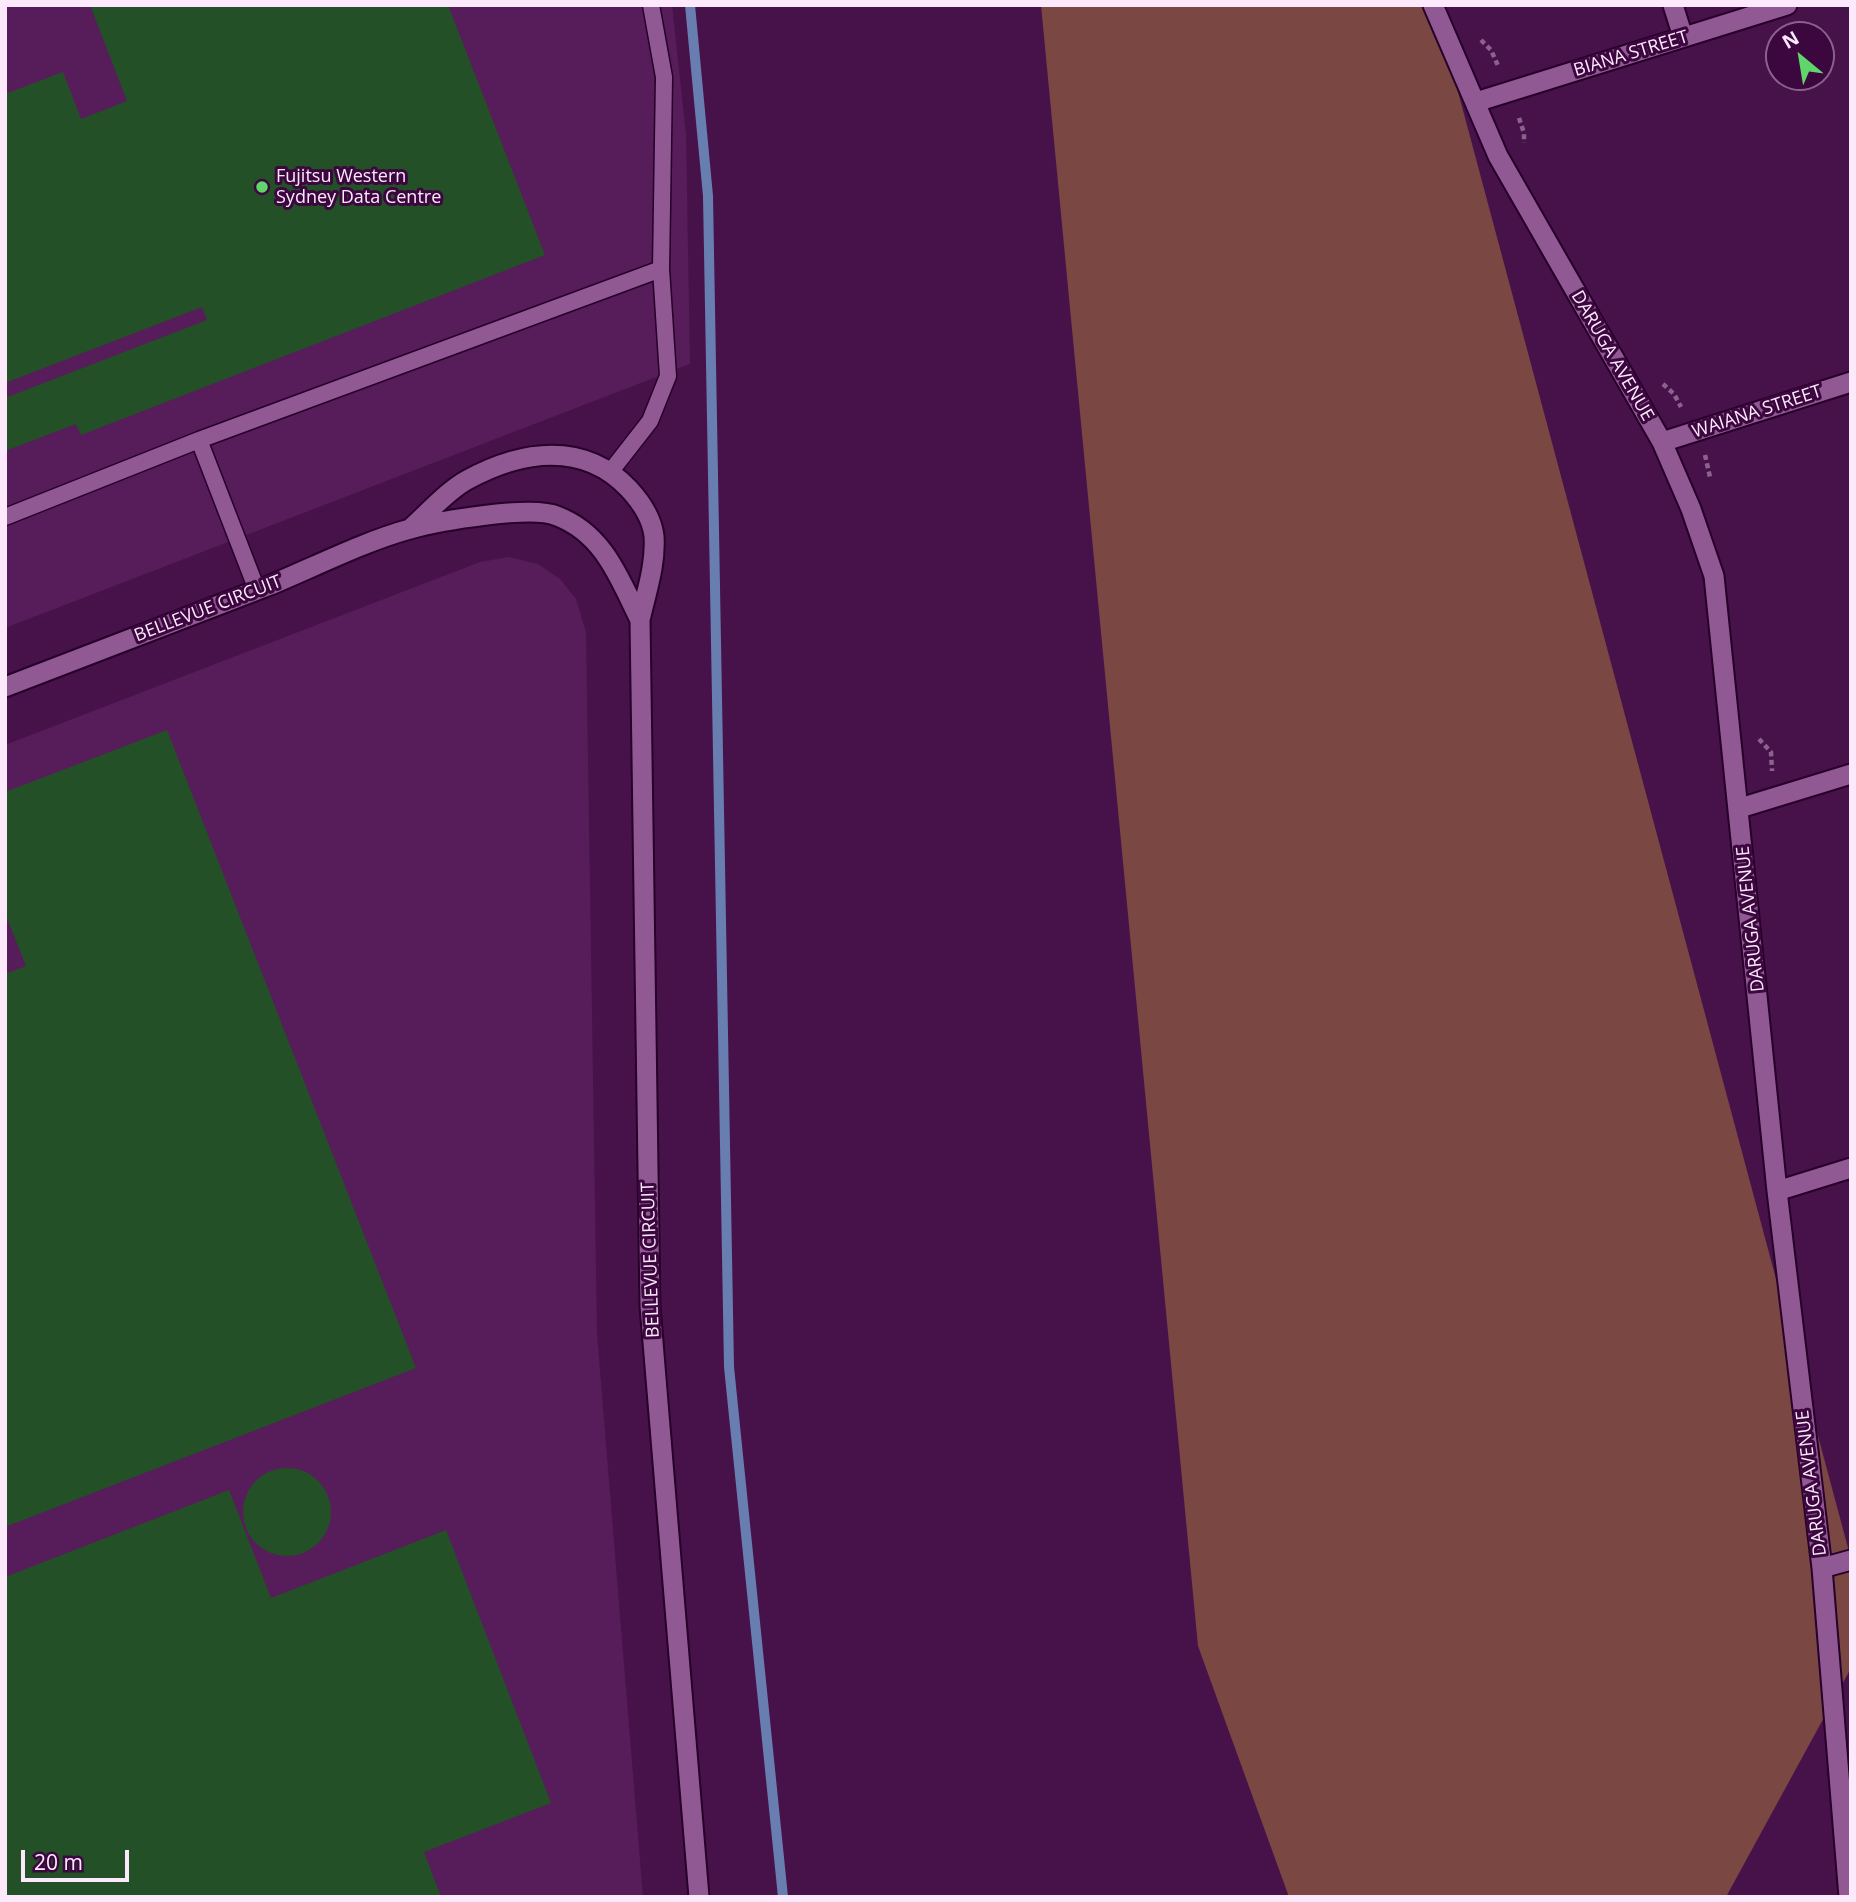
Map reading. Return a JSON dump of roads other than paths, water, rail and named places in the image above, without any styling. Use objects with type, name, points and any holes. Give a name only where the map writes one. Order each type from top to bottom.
[{"type":"street","name":"DARUGA AVENUE","points":[[1433,5],[1498,156],[1662,442],[1691,509],[1714,576],[1740,808],[1777,1191],[1822,1568],[1849,1897]]},
{"type":"street","points":[[1673,5],[1683,37]]},
{"type":"street","name":"BIANA STREET","points":[[1476,102],[1787,5]]},
{"type":"street","name":"WAIANA STREET","points":[[1662,442],[1851,382]]},
{"type":"street","name":"BELLEVUE CIRCUIT","points":[[410,528],[466,481],[509,462],[554,454],[584,460],[611,471],[645,508],[654,534],[652,572],[640,621],[650,1306],[699,1897]]},
{"type":"street","name":"BELLEVUE CIRCUIT","points":[[5,687],[410,528],[512,513],[554,514],[579,526],[597,542],[612,564],[640,621]]},
{"type":"street","points":[[1740,808],[1851,774]]},
{"type":"street","points":[[1777,1191],[1851,1168]]},
{"type":"street","points":[[1822,1568],[1851,1560]]},
{"type":"lane","points":[[611,471],[650,421],[668,376],[661,269],[664,77],[651,5]]},
{"type":"lane","points":[[5,517],[200,440],[661,269]]},
{"type":"lane","points":[[200,440],[257,590]]},
{"type":"waterway","points":[[690,5],[708,196],[729,1367],[783,1897]]},
{"type":"place","name":"Fujitsu Western Sydney Data Centre","points":[[262,187]]}]
